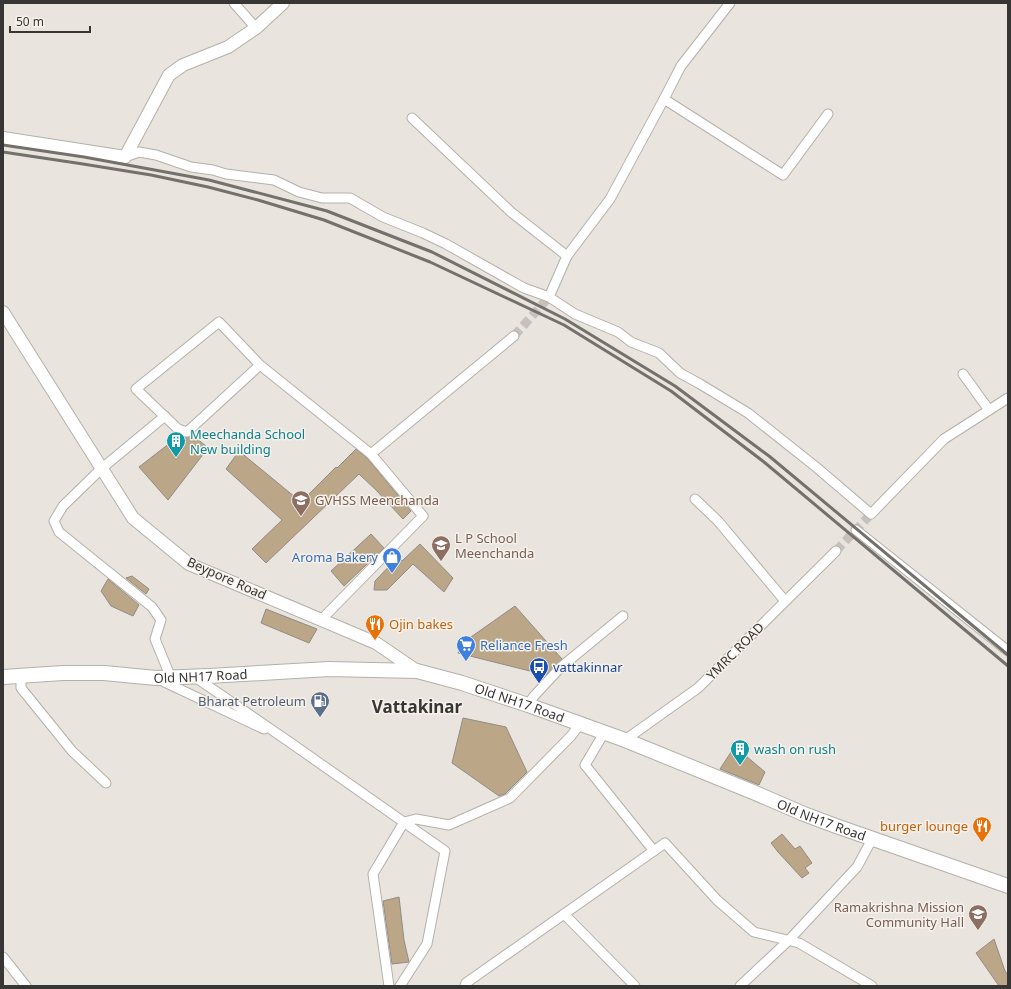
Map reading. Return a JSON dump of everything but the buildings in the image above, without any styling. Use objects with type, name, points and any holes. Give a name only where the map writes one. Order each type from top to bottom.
[{"type":"main road","points":[[3,138],[125,157],[169,75],[183,65],[228,47],[256,28],[283,3]]},
{"type":"main road","name":"Beypore Road","points":[[3,312],[133,518],[189,564],[376,643],[417,671]]},
{"type":"main road","name":"Old NH17 Road","points":[[3,677],[63,673],[104,673],[171,678],[329,669],[417,671],[462,683],[625,740],[804,814],[1008,886]]},
{"type":"street","points":[[234,3],[256,28]]},
{"type":"street","points":[[549,297],[567,256],[610,199],[681,66],[730,3]]},
{"type":"street","points":[[664,99],[783,175],[828,114]]},
{"type":"street","points":[[412,118],[511,212],[567,256]]},
{"type":"street","points":[[125,157],[139,152],[156,155],[191,167],[213,170],[226,174],[274,180],[299,192],[322,198],[350,198],[383,218],[423,233],[446,244],[524,288],[549,297],[575,314],[618,332],[631,342],[659,353],[680,373],[748,413],[871,514],[944,439],[1008,398]]},
{"type":"street","points":[[260,365],[187,432],[178,429],[136,389],[219,322],[260,365],[371,454],[423,516],[321,620]]},
{"type":"street","points":[[371,454],[514,336]]},
{"type":"street","points":[[963,374],[989,410]]},
{"type":"street","points":[[165,416],[101,468],[63,506],[54,521],[59,532],[152,607],[162,620],[155,639],[171,678]]},
{"type":"street","points":[[695,499],[718,521],[785,601]]},
{"type":"street","points":[[856,530],[1008,650]]},
{"type":"street","name":"YMRC ROAD","points":[[625,740],[698,688],[836,551]]},
{"type":"street","points":[[528,705],[534,696],[561,667],[623,616]]},
{"type":"street","points":[[21,676],[21,688],[72,751],[106,783]]},
{"type":"street","points":[[194,676],[445,851],[427,944],[400,986]]},
{"type":"street","points":[[156,678],[288,741]]},
{"type":"street","points":[[389,986],[373,874],[404,822],[416,819],[449,825],[510,798],[571,736],[580,724]]},
{"type":"street","points":[[604,733],[585,765],[654,851]]},
{"type":"street","points":[[740,986],[789,940],[857,867],[872,839]]},
{"type":"street","points":[[465,986],[466,983],[665,843],[717,900],[754,932],[799,943],[872,986]]},
{"type":"street","points":[[564,914],[634,986]]},
{"type":"street","points":[[3,957],[26,986]]},
{"type":"tunnel","points":[[514,336],[549,297]]},
{"type":"tunnel","points":[[836,551],[871,514]]},
{"type":"railway","points":[[3,145],[84,157],[209,180],[327,211],[432,252],[565,319],[675,386],[769,456],[1008,655]]},
{"type":"railway","points":[[3,152],[151,175],[208,187],[324,220],[430,262],[564,325],[671,391],[764,462],[1008,666]]},
{"type":"place","name":"Meechanda School New building","points":[[176,458]]},
{"type":"place","name":"GVHSS Meenchanda","points":[[301,517]]},
{"type":"place","name":"L P School Meenchanda","points":[[441,562]]},
{"type":"place","name":"Aroma Bakery","points":[[392,574]]},
{"type":"place","name":"Ojin bakes","points":[[375,641]]},
{"type":"place","name":"Reliance Fresh","points":[[466,662]]},
{"type":"place","name":"vattakinnar","points":[[539,684]]},
{"type":"place","name":"Bharat Petroleum","points":[[320,718]]},
{"type":"place","name":"wash on rush","points":[[740,766]]},
{"type":"place","name":"burger lounge","points":[[982,843]]},
{"type":"place","name":"Ramakrishna Mission Community Hall","points":[[978,931]]},
{"type":"district","name":"Vattakinar","points":[[417,706]]}]
